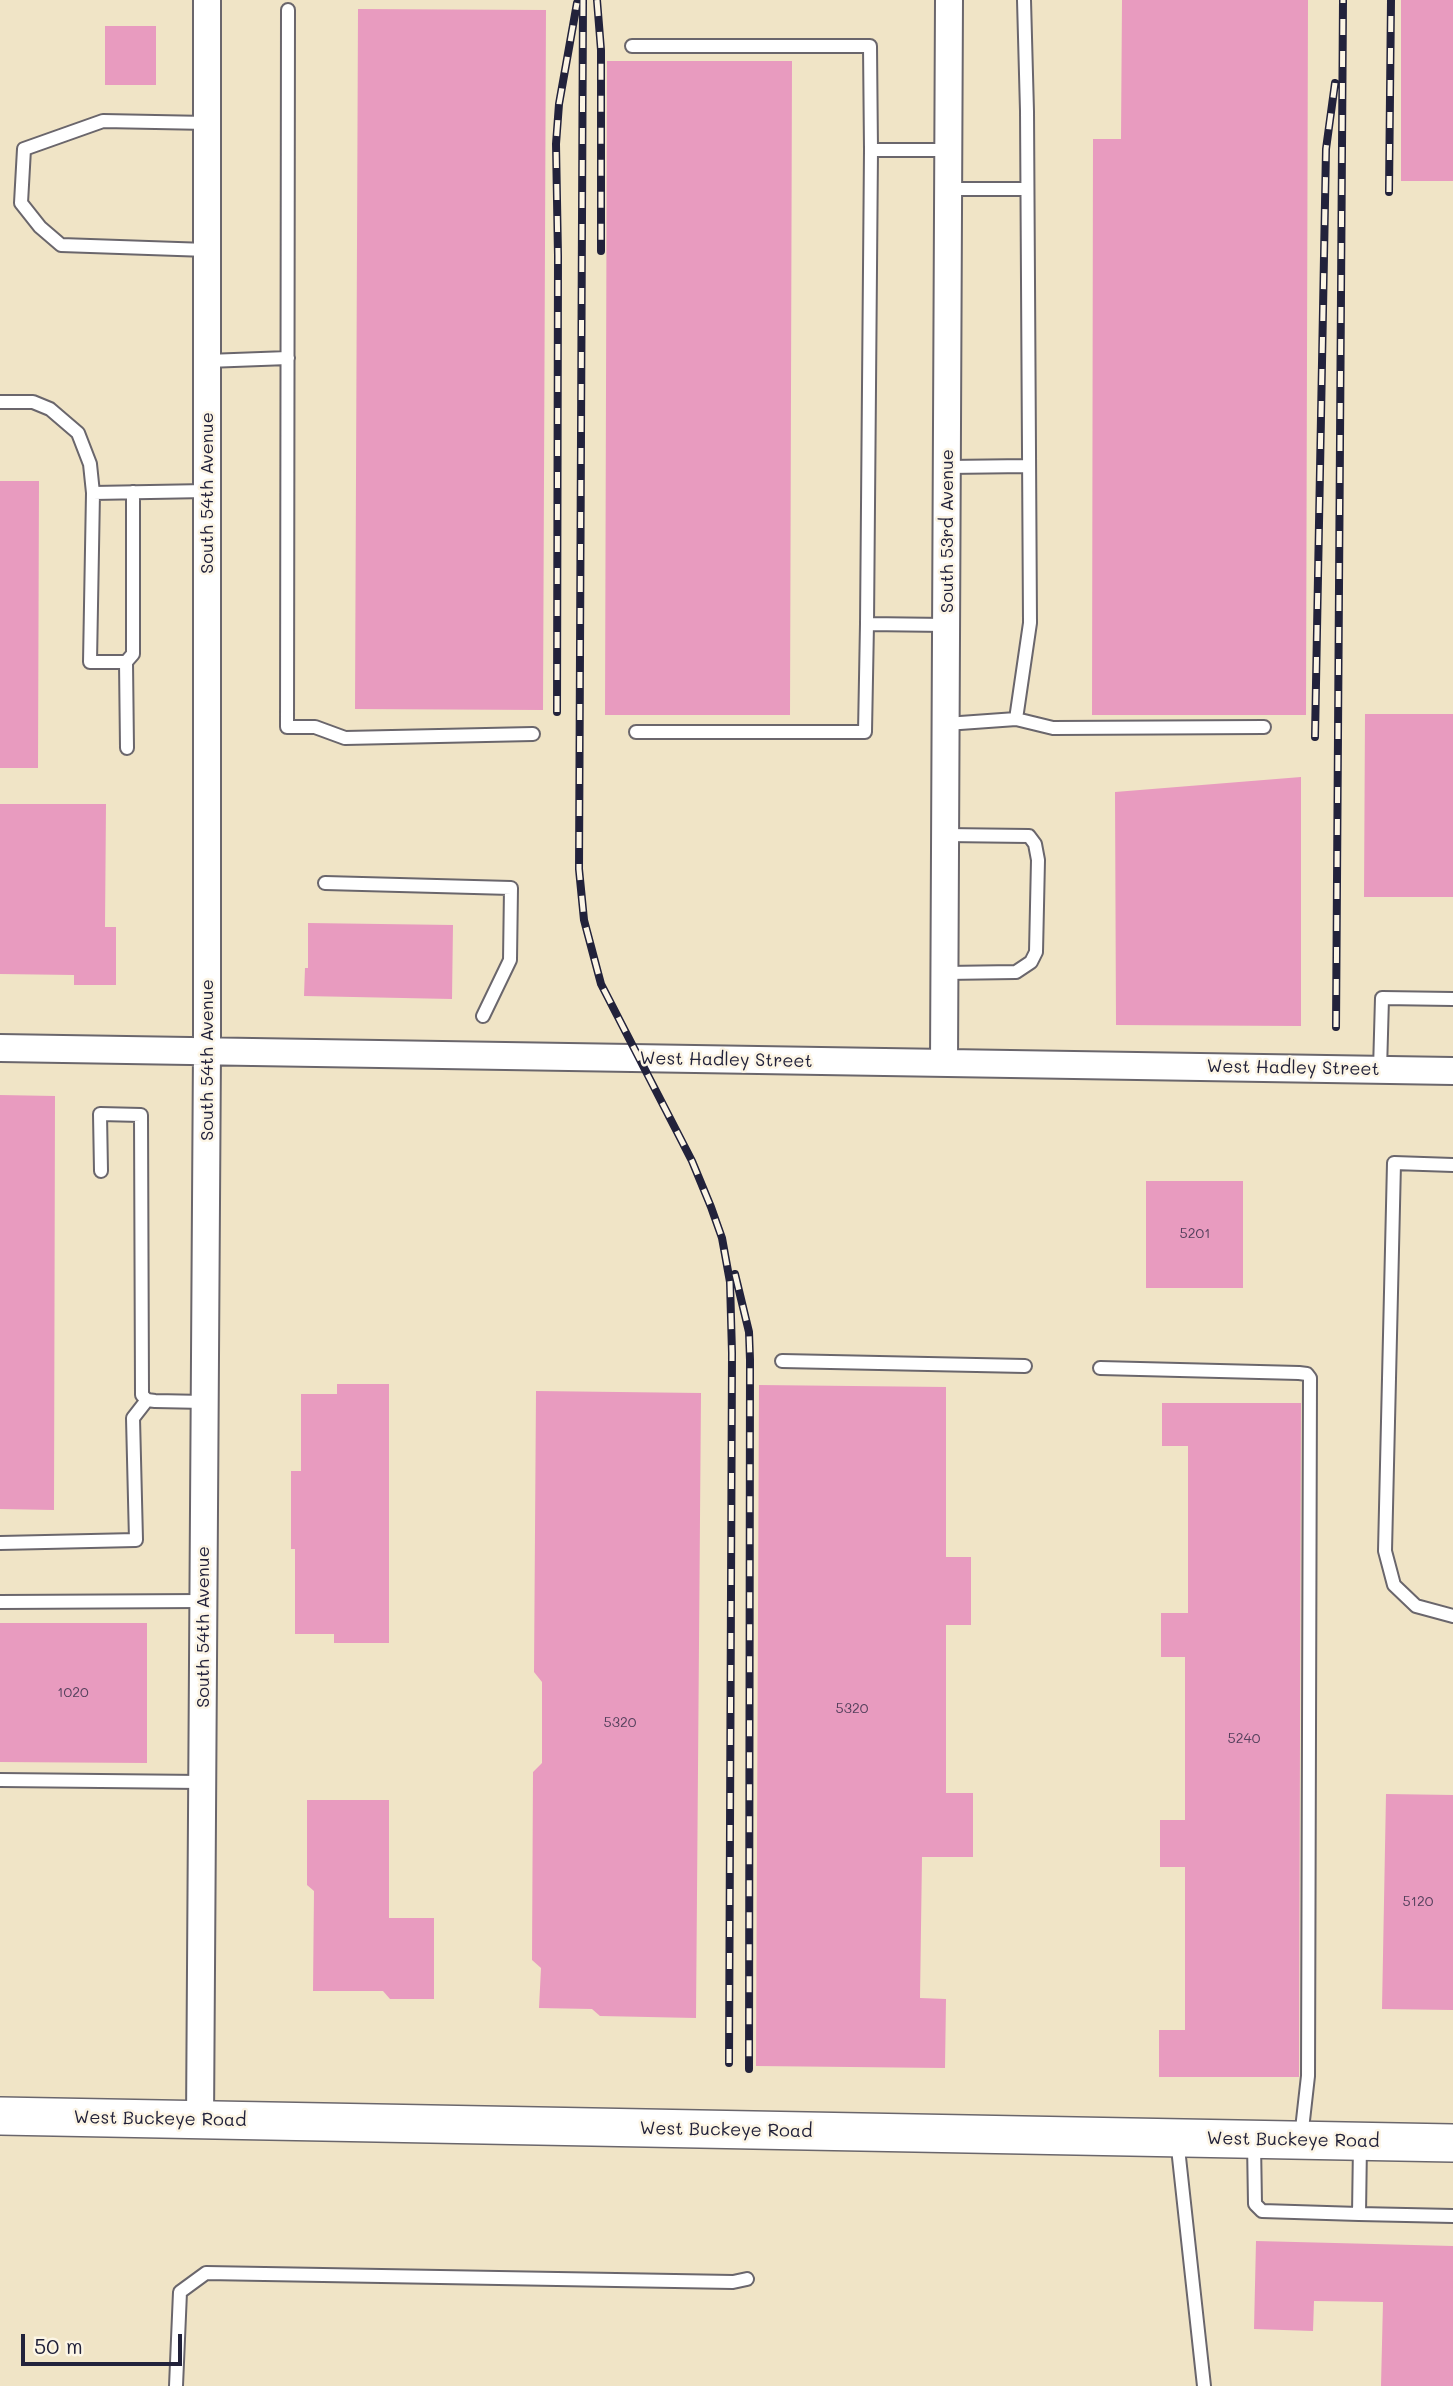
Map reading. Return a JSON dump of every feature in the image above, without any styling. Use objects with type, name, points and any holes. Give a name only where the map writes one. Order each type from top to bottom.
[{"type":"main road","name":"West Buckeye Road","points":[[0,2116],[1453,2143]]},
{"type":"street","name":"South 54th Avenue","points":[[200,2120],[207,1051],[208,0]]},
{"type":"street","name":"South 53rd Avenue","points":[[944,1062],[949,0]]},
{"type":"street","name":"West Hadley Street","points":[[0,1048],[1453,1071]]},
{"type":"lane","points":[[1016,719],[1030,623],[1024,0]]},
{"type":"lane","points":[[288,10],[287,727],[315,727],[345,737],[534,734]]},
{"type":"lane","points":[[632,46],[870,46],[871,150],[865,732],[636,732]]},
{"type":"lane","points":[[207,250],[61,245],[40,227],[21,203],[24,149],[103,121],[208,123]]},
{"type":"lane","points":[[871,150],[949,150]]},
{"type":"lane","points":[[948,189],[1027,189]]},
{"type":"lane","points":[[207,361],[288,358]]},
{"type":"lane","points":[[0,402],[33,402],[50,409],[78,433],[90,464],[93,492],[90,662],[126,662]]},
{"type":"lane","points":[[947,467],[1028,466]]},
{"type":"lane","points":[[93,492],[207,491]]},
{"type":"lane","points":[[127,748],[126,662],[133,654],[133,492]]},
{"type":"lane","points":[[867,624],[946,625]]},
{"type":"lane","points":[[946,724],[1016,719],[1053,728],[1264,727]]},
{"type":"lane","points":[[945,835],[1029,836],[1035,844],[1038,860],[1036,952],[1031,962],[1016,971],[945,973]]},
{"type":"lane","points":[[324,883],[511,888],[510,960],[483,1016]]},
{"type":"lane","points":[[1380,1070],[1382,998],[1453,999]]},
{"type":"lane","points":[[101,1171],[100,1114],[141,1115],[142,1395],[147,1400],[205,1402]]},
{"type":"lane","points":[[1453,1165],[1394,1163],[1385,1551],[1394,1585],[1416,1606],[1453,1616]]},
{"type":"lane","points":[[782,1361],[1025,1366]]},
{"type":"lane","points":[[1100,1368],[1306,1373],[1310,1378],[1308,2063],[1300,2140]]},
{"type":"lane","points":[[0,1544],[136,1540],[133,1418],[147,1400]]},
{"type":"lane","points":[[0,1602],[204,1601]]},
{"type":"lane","points":[[0,1780],[202,1782]]},
{"type":"lane","points":[[1177,2138],[1204,2386]]},
{"type":"lane","points":[[1254,2139],[1255,2204],[1262,2211],[1453,2216]]},
{"type":"lane","points":[[1359,2214],[1360,2141]]},
{"type":"lane","points":[[176,2386],[180,2292],[206,2273],[733,2281],[747,2279]]},
{"type":"building","points":[[1122,0],[1308,0],[1306,715],[1092,715],[1093,139],[1121,139]]},
{"type":"building","points":[[1401,0],[1453,0],[1453,181],[1401,181]]},
{"type":"building","points":[[358,9],[546,10],[543,710],[355,709]]},
{"type":"building","points":[[105,26],[156,26],[156,85],[105,85]]},
{"type":"building","points":[[607,61],[792,61],[790,715],[605,715]]},
{"type":"building","points":[[0,481],[39,481],[38,768],[0,768]]},
{"type":"building","points":[[1365,714],[1453,714],[1453,897],[1364,897]]},
{"type":"building","points":[[1301,777],[1301,1026],[1116,1025],[1115,792]]},
{"type":"building","points":[[0,804],[106,804],[105,927],[116,927],[116,985],[74,985],[74,975],[0,974]]},
{"type":"building","points":[[308,923],[453,925],[452,999],[304,996],[305,968],[308,968]]},
{"type":"building","points":[[0,1095],[55,1096],[54,1510],[0,1509]]},
{"type":"building","points":[[1146,1181],[1243,1181],[1243,1288],[1146,1288]]},
{"type":"building","points":[[337,1384],[389,1384],[389,1643],[334,1643],[334,1634],[295,1634],[291,1471],[301,1471],[301,1394],[337,1394]]},
{"type":"building","points":[[759,1385],[946,1387],[946,1557],[971,1557],[971,1625],[946,1625],[946,1793],[973,1793],[973,1857],[922,1857],[920,1998],[946,1999],[945,2068],[756,2066]]},
{"type":"building","points":[[536,1391],[701,1393],[696,2018],[600,2016],[592,2009],[539,2008],[541,1968],[532,1960],[533,1772],[542,1763],[542,1682],[534,1672]]},
{"type":"building","points":[[1162,1403],[1301,1403],[1299,2077],[1159,2077],[1159,2030],[1185,2030],[1185,1867],[1160,1867],[1160,1820],[1185,1820],[1185,1657],[1161,1657],[1161,1613],[1188,1613],[1188,1446],[1162,1446]]},
{"type":"building","points":[[0,1623],[147,1623],[147,1763],[0,1762]]},
{"type":"building","points":[[1386,1794],[1453,1795],[1453,2010],[1382,2009]]},
{"type":"building","points":[[307,1800],[389,1800],[389,1918],[434,1918],[434,1999],[390,1999],[383,1991],[313,1991],[314,1891],[307,1885]]},
{"type":"building","points":[[1256,2241],[1453,2246],[1453,2386],[1381,2386],[1383,2302],[1314,2301],[1313,2331],[1254,2329]]},
{"type":"railway","points":[[583,0],[579,869],[584,920],[601,984],[692,1161],[722,1238],[730,1282],[729,2063]]},
{"type":"railway","points":[[597,0],[601,50],[601,251]]},
{"type":"railway","points":[[1336,1027],[1343,0]]},
{"type":"railway","points":[[1389,192],[1391,0]]},
{"type":"railway","points":[[557,712],[556,144],[559,104],[577,3]]},
{"type":"railway","points":[[1315,737],[1326,149],[1335,83]]},
{"type":"railway","points":[[735,1274],[749,1332],[750,1360],[749,2069]]}]
